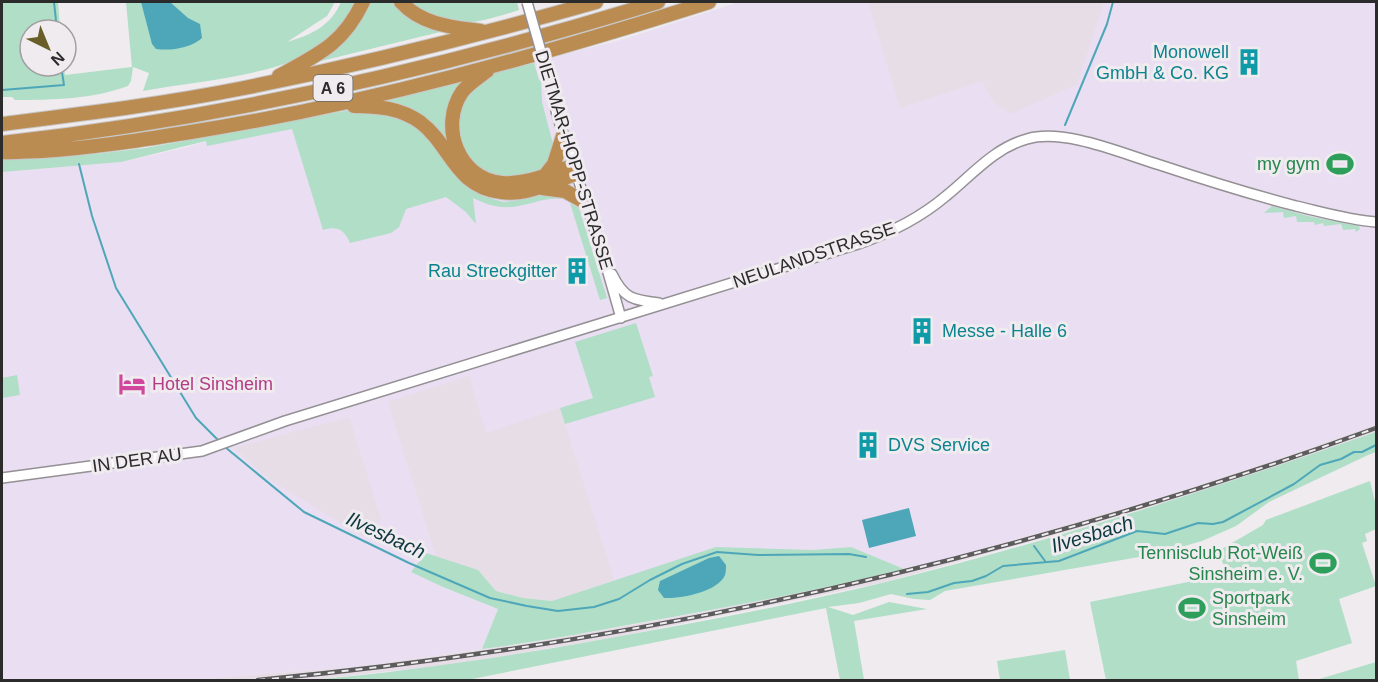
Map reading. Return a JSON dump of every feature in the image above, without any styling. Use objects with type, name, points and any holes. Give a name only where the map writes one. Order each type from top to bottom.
[{"type":"highway","points":[[267,83],[333,44],[354,20],[363,2]]},
{"type":"highway","points":[[401,2],[413,13],[426,20],[489,33]]},
{"type":"highway","name":"A 6","points":[[2,124],[143,105],[267,83],[489,33],[596,2]]},
{"type":"highway","name":"A 6","points":[[2,143],[143,124],[320,90],[525,42],[658,2]]},
{"type":"highway","points":[[2,152],[110,145],[227,126],[331,105],[490,67],[599,37],[709,2]]},
{"type":"highway","points":[[490,67],[463,90],[455,106],[451,133],[455,147],[463,161],[485,178],[495,182],[515,182],[575,170]]},
{"type":"highway","points":[[331,105],[383,107],[408,115],[431,132],[455,166],[477,185],[499,192],[512,193],[537,187],[575,170]]},
{"type":"highway","points":[[546,174],[554,164],[563,136]]},
{"type":"highway","points":[[537,187],[565,191],[585,202]]},
{"type":"street","name":"DIETMAR-HOPP-STRASSE","points":[[527,2],[563,136],[603,255],[621,318]]},
{"type":"street","name":"NEULANDSTRASSE","points":[[270,426],[858,244],[895,230],[936,204],[1001,150],[1017,142],[1040,136],[1060,136],[1082,141],[1257,195],[1342,217],[1377,222]]},
{"type":"street","points":[[603,255],[622,292],[636,300],[664,304]]},
{"type":"street","name":"IN DER AU","points":[[2,478],[202,451],[270,426]]},
{"type":"shaded area","points":[[739,2],[1376,2],[1376,424],[1273,461],[1146,502],[904,569],[851,547],[812,550],[616,580],[552,601],[426,553],[412,572],[498,609],[482,649],[354,667],[200,680],[2,680],[2,172],[121,162],[184,148],[233,133],[340,112],[624,39]]},
{"type":"shaded area","points":[[868,2],[1104,2],[1077,84],[1011,114],[994,103],[982,81],[900,108]]},
{"type":"shaded area","points":[[469,376],[486,433],[560,408],[614,580],[552,601],[523,598],[496,591],[478,570],[436,557],[388,402]]},
{"type":"shaded area","points":[[349,417],[381,519],[372,534],[362,536],[269,479],[234,448]]},
{"type":"shaded area","points":[[1376,424],[1376,432],[1225,484],[1076,529],[885,582],[616,637],[448,665],[310,680],[200,680],[354,667],[529,643],[692,614],[856,581],[961,555],[1146,502],[1273,461]]},
{"type":"green space","points":[[2,2],[58,2],[59,18],[18,18],[18,78],[78,78],[78,73],[132,67],[126,2],[335,2],[327,16],[287,42],[304,36],[326,23],[341,2],[358,2],[344,26],[325,45],[305,56],[261,71],[143,91],[149,73],[133,67],[128,86],[101,94],[44,100],[15,100],[12,97],[2,97]]},
{"type":"green space","points":[[368,2],[395,2],[440,32],[317,62]]},
{"type":"green space","points":[[405,2],[517,2],[519,10],[482,20],[453,23],[434,18]]},
{"type":"green space","points":[[534,63],[541,81],[542,102],[554,148],[545,167],[527,177],[491,177],[467,161],[454,134],[462,99],[490,74]]},
{"type":"green space","points":[[468,80],[451,144],[447,146],[380,102]]},
{"type":"green space","points":[[361,108],[413,122],[431,138],[459,178],[471,190],[486,197],[503,202],[551,193],[568,199],[543,200],[512,207],[501,207],[473,198],[476,224],[466,212],[446,197],[406,209],[399,227],[391,233],[350,243],[340,230],[332,228],[323,230],[292,129],[207,146],[206,141],[121,162],[2,172],[2,159],[95,154],[145,148]]},
{"type":"green space","points":[[570,203],[579,208],[607,298],[600,300]]},
{"type":"green space","points":[[1272,206],[1359,226],[1360,229],[1356,232],[1355,229],[1343,230],[1341,224],[1324,226],[1323,223],[1315,225],[1314,222],[1297,222],[1296,216],[1284,218],[1283,212],[1264,213]]},
{"type":"green space","points":[[636,323],[653,376],[649,377],[655,397],[565,424],[560,408],[593,398],[575,342]]},
{"type":"green space","points":[[17,375],[20,395],[2,398],[2,378]]},
{"type":"green space","points":[[1376,432],[1376,452],[1269,502],[1236,526],[1202,541],[1156,554],[945,591],[930,600],[891,594],[859,603],[828,607],[853,615],[889,602],[927,609],[854,621],[864,680],[840,680],[826,608],[467,680],[310,680],[419,668],[599,640],[779,606],[886,582],[1072,531]]},
{"type":"green space","name":"Sportpark Sinsheim","points":[[1370,481],[1376,506],[1376,529],[1365,534],[1367,541],[1362,543],[1376,586],[1339,599],[1352,643],[1296,661],[1299,680],[1106,680],[1090,602],[1227,574],[1218,551],[1263,525],[1266,520]]},
{"type":"green space","points":[[716,547],[812,550],[851,547],[904,569],[742,604],[563,637],[482,649],[498,609],[411,572],[426,553],[478,570],[496,591],[523,598],[552,601]]},
{"type":"green space","points":[[1065,650],[1070,680],[1000,680],[997,661]]},
{"type":"green space","points":[[1376,662],[1376,680],[1316,680]]},
{"type":"water","points":[[141,2],[170,2],[188,18],[200,24],[202,38],[180,48],[156,49],[152,44]]},
{"type":"water","points":[[909,508],[916,536],[869,548],[862,520]]},
{"type":"water","points":[[719,556],[726,565],[726,573],[715,586],[688,596],[671,598],[664,598],[658,590],[660,581],[709,558]]},
{"type":"waterway","name":"Ilvesbach","points":[[54,2],[56,18]]},
{"type":"waterway","points":[[1065,125],[1107,24],[1113,2]]},
{"type":"waterway","points":[[2,90],[64,85],[63,78]]},
{"type":"waterway","name":"Ilvesbach","points":[[79,164],[92,216],[116,288],[196,418],[219,441]]},
{"type":"waterway","name":"Ilvesbach","points":[[907,594],[928,592],[954,583],[972,581],[1003,566],[1059,561],[1137,531],[1165,534],[1198,523],[1223,522],[1294,484],[1320,465],[1341,459],[1354,452],[1362,452],[1376,445]]},
{"type":"waterway","name":"Ilvesbach","points":[[225,447],[304,512],[409,563],[490,598],[527,606],[558,611],[594,607],[619,599],[682,564],[717,552],[758,555],[849,554],[866,557]]},
{"type":"waterway","points":[[1034,546],[1045,561]]},
{"type":"railway","points":[[258,680],[401,664],[544,644],[685,619],[826,590],[965,556],[1103,518],[1240,475],[1376,428]]},
{"type":"place","name":"Monowell GmbH & Co. KG","points":[[1249,62]]},
{"type":"place","name":"my gym","points":[[1340,164]]},
{"type":"place","name":"Rau Streckgitter","points":[[577,271]]},
{"type":"place","name":"Messe - Halle 6","points":[[922,331]]},
{"type":"place","name":"Hotel Sinsheim","points":[[132,384]]},
{"type":"place","name":"DVS Service","points":[[868,445]]},
{"type":"place","name":"Tennisclub Rot-Weiß Sinsheim e. V.","points":[[1323,563]]},
{"type":"place","name":"Sportpark Sinsheim","points":[[1192,608]]}]
